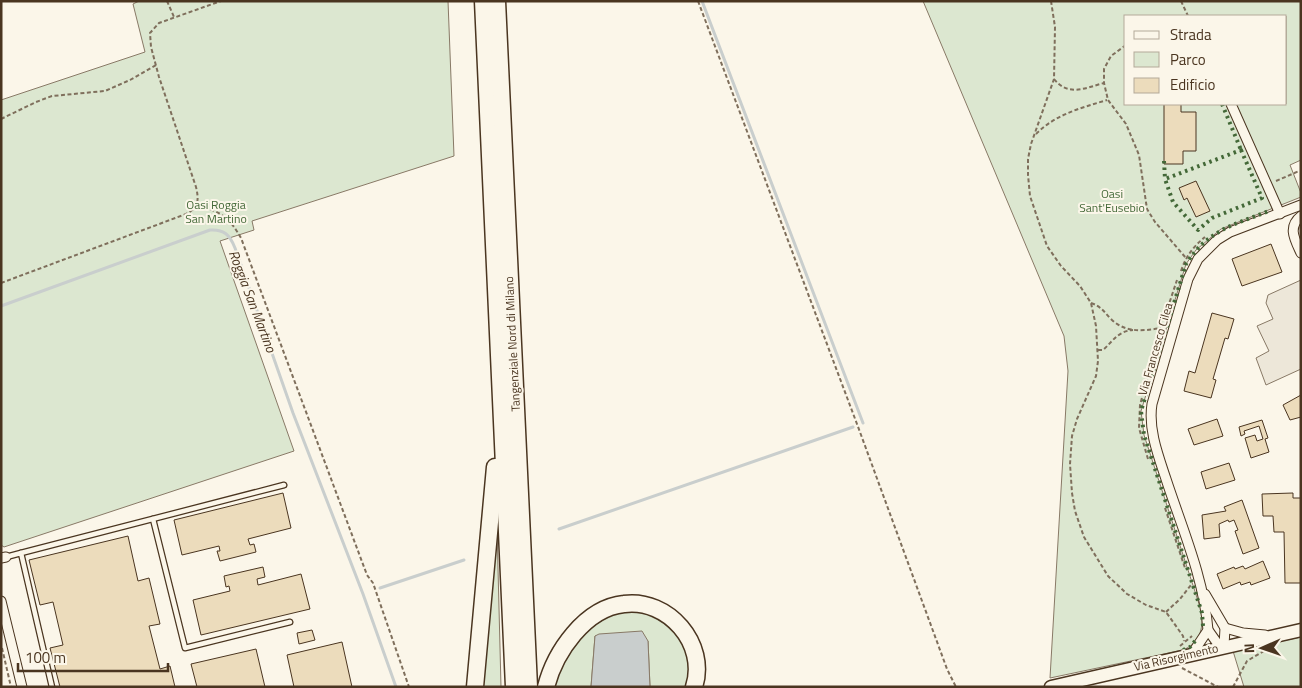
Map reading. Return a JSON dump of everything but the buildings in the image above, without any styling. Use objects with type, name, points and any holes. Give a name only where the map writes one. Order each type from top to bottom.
[{"type":"highway","name":"Tangenziale Nord di Milano","points":[[483,1],[514,687]]},
{"type":"highway","name":"Tangenziale Nord di Milano","points":[[497,1],[528,687]]},
{"type":"highway","points":[[475,687],[495,462],[488,285],[492,212]]},
{"type":"highway","points":[[546,687],[558,656],[581,626],[599,613],[612,607],[632,603],[650,606],[665,613],[684,631],[693,647],[695,658],[696,676],[694,687]]},
{"type":"street","points":[[1231,105],[1280,214]]},
{"type":"street","name":"Via Francesco Cilea","points":[[1222,647],[1208,630],[1202,590],[1174,506],[1153,434],[1150,414],[1188,279],[1198,259],[1217,240],[1230,232],[1301,205]]},
{"type":"street","points":[[1301,216],[1294,223],[1293,234],[1301,253]]},
{"type":"street","name":"Via Francesco Cilea","points":[[1202,590],[1225,628]]},
{"type":"street","points":[[1,601],[22,687]]},
{"type":"street","points":[[1222,647],[1225,628],[1243,633],[1275,635]]},
{"type":"street","points":[[1192,654],[1208,630]]},
{"type":"street","name":"Via Risorgimento","points":[[1051,687],[1301,630]]},
{"type":"lane","points":[[4,558],[284,485]]},
{"type":"lane","points":[[153,519],[186,648],[290,622]]},
{"type":"lane","points":[[21,553],[52,687]]},
{"type":"path","points":[[167,1],[174,17]]},
{"type":"path","points":[[1,283],[186,214],[198,204],[199,196],[149,39],[150,34],[159,23],[221,1]]},
{"type":"path","points":[[698,1],[947,669],[956,687]]},
{"type":"path","points":[[1052,1],[1056,27],[1054,79],[1028,158],[1028,175],[1030,196],[1036,219],[1047,246],[1061,266],[1080,286],[1091,303],[1096,326],[1098,350],[1096,376],[1077,419],[1072,436],[1070,464],[1075,511],[1084,537],[1108,576],[1127,594],[1146,605],[1166,612],[1183,636],[1184,641]]},
{"type":"path","points":[[1181,1],[1188,15]]},
{"type":"path","points":[[1124,47],[1112,56],[1104,70],[1104,83],[1108,100],[1126,124],[1139,155],[1147,209],[1155,222],[1186,258]]},
{"type":"path","points":[[1,120],[29,105],[52,96],[105,92],[156,65]]},
{"type":"path","points":[[1054,79],[1060,87],[1072,90],[1104,83]]},
{"type":"path","points":[[1034,136],[1046,124],[1057,117],[1108,100]]},
{"type":"path","points":[[1267,185],[1299,171]]},
{"type":"path","points":[[198,204],[222,214],[232,223],[241,238],[366,576],[373,584],[409,687]]},
{"type":"path","points":[[1091,303],[1098,305],[1112,320],[1121,326],[1142,332],[1161,328]]},
{"type":"path","points":[[1098,350],[1103,350],[1120,333],[1128,330],[1138,330]]},
{"type":"path","points":[[1166,612],[1191,585]]},
{"type":"path","points":[[1,646],[11,687]]},
{"type":"path","points":[[1233,687],[1247,661],[1264,651]]},
{"type":"path","points":[[1176,657],[1178,665],[1218,687]]},
{"type":"green space","name":"Oasi Roggia San Martino","points":[[139,1],[448,1],[454,156],[252,221],[254,230],[220,241],[294,451],[4,547],[1,545],[1,100],[145,52],[133,4]]},
{"type":"green space","name":"Oasi Sant'Eusebio","points":[[923,1],[1301,1],[1301,160],[1290,165],[1301,197],[1221,229],[1196,250],[1186,264],[1141,411],[1144,435],[1202,613],[1201,630],[1193,644],[1183,650],[1050,678],[1068,371],[1064,336]]},
{"type":"green space","points":[[497,529],[501,687],[482,687]]},
{"type":"green space","points":[[619,610],[657,611],[688,645],[690,687],[650,687],[648,641],[595,636],[591,687],[552,687],[559,667],[585,631]]},
{"type":"green space","points":[[1301,637],[1301,687],[1244,687],[1233,651]]},
{"type":"shaded area","points":[[1301,280],[1301,369],[1266,385],[1256,358],[1269,351],[1257,326],[1273,319],[1266,303],[1268,295]]},
{"type":"shaded area","points":[[642,631],[648,641],[650,687],[591,687],[595,636],[599,634]]},
{"type":"waterway","points":[[702,1],[863,423]]},
{"type":"waterway","name":"Roggia San Martino","points":[[1,306],[210,230],[223,232],[229,236],[396,687]]},
{"type":"waterway","points":[[559,529],[853,427]]},
{"type":"waterway","points":[[380,588],[464,560]]},
{"type":"hedge","points":[[1222,105],[1241,150],[1239,151]]},
{"type":"hedge","points":[[1241,150],[1262,198],[1212,218],[1198,230],[1173,202],[1165,179],[1241,150]]},
{"type":"hedge","points":[[1164,161],[1165,179]]},
{"type":"hedge","points":[[1203,626],[1202,613],[1144,435],[1141,411],[1186,264],[1203,243],[1212,236],[1233,225],[1269,211]]},
{"type":"hedge","points":[[1183,650],[1190,647],[1196,640]]}]
